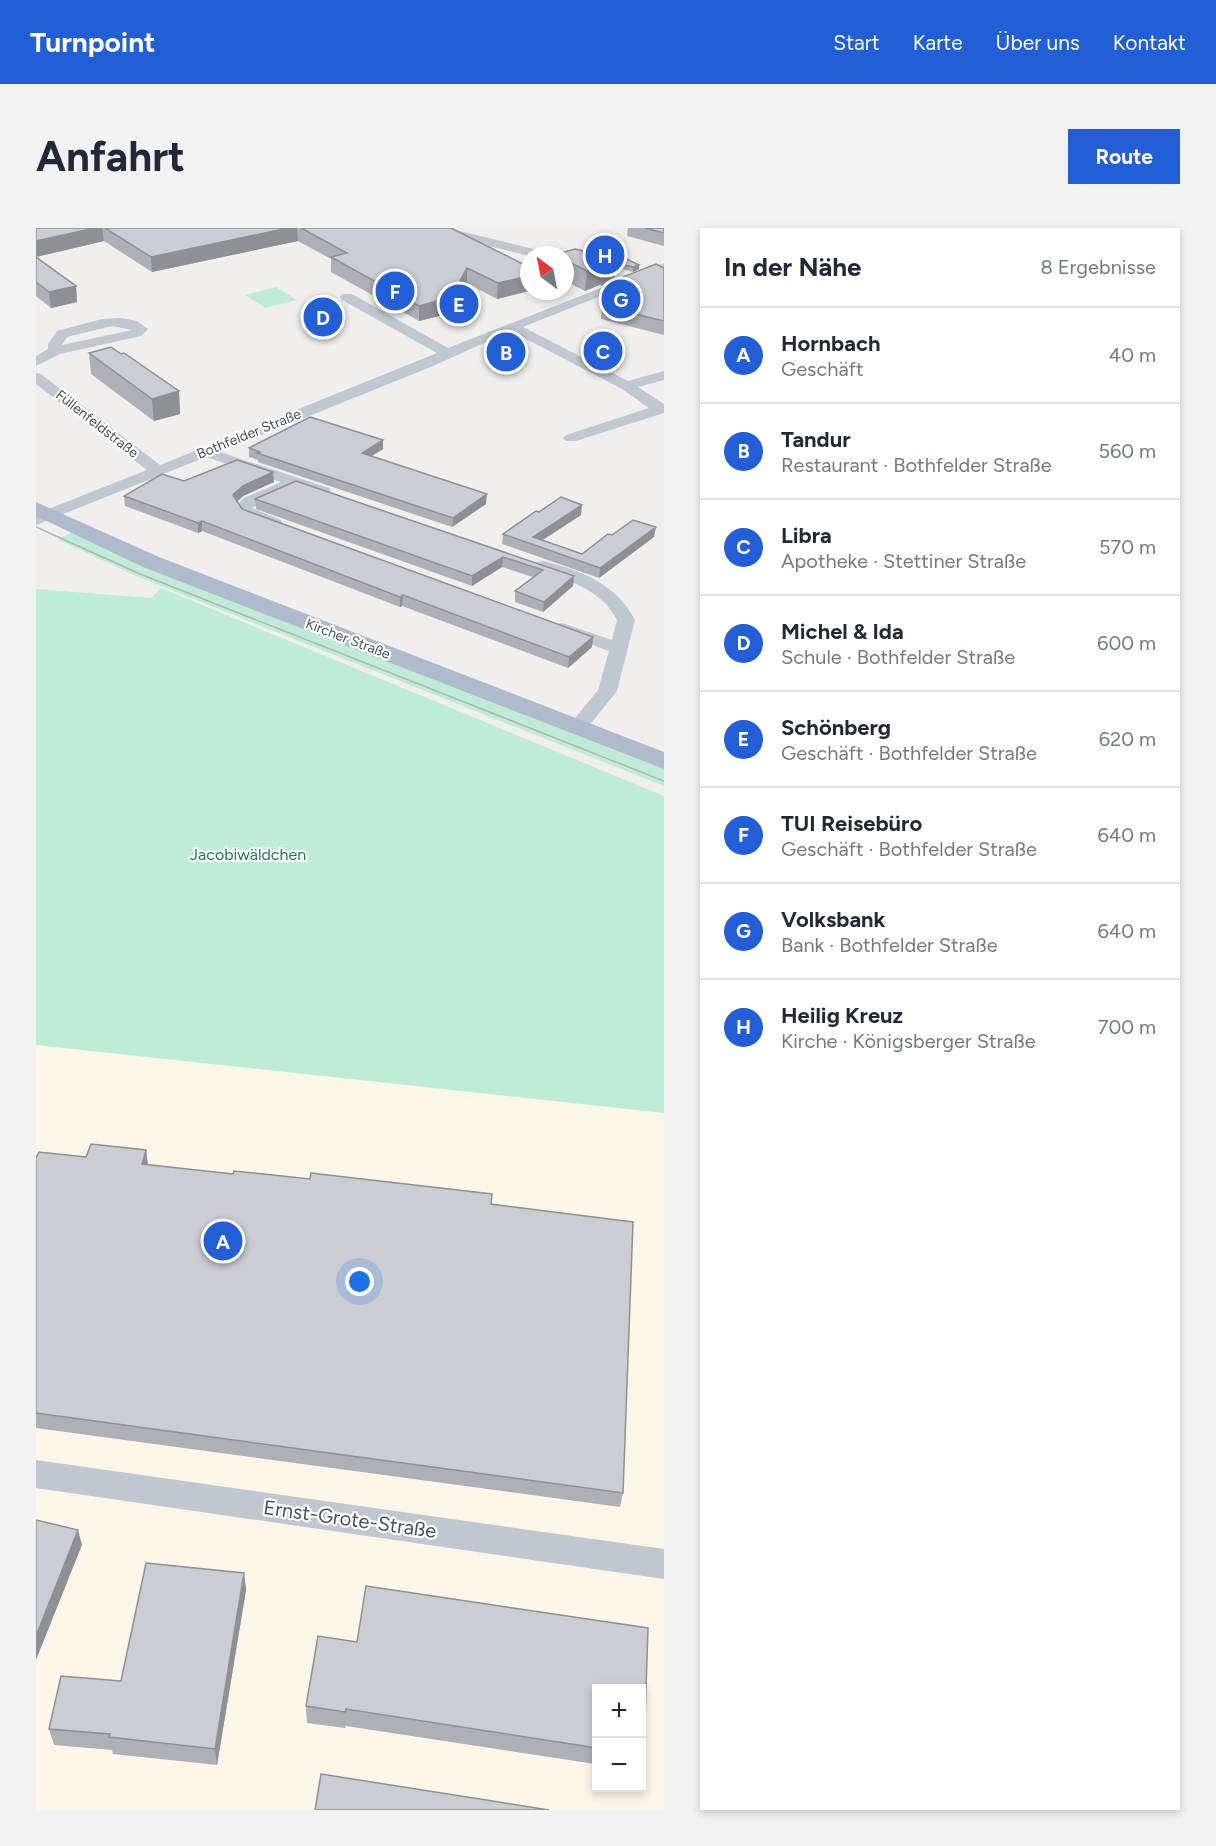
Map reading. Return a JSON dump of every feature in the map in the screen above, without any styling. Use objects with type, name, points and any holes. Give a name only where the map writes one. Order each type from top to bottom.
[{"type":"main road","name":"Kircher Straße","points":[[41,514],[151,562],[664,761]]},
{"type":"street","points":[[433,228],[520,250]]},
{"type":"street","name":"Bothfelder Straße","points":[[41,514],[158,471],[421,366],[447,353],[636,279],[660,272]]},
{"type":"street","points":[[616,274],[636,279]]},
{"type":"street","points":[[347,297],[447,353]]},
{"type":"street","points":[[36,362],[55,351],[136,333],[141,328],[118,320],[62,334],[55,344],[55,351]]},
{"type":"street","points":[[513,327],[627,386],[661,409],[571,438]]},
{"type":"street","points":[[627,386],[664,375]]},
{"type":"street","name":"Füllenfeldstraße","points":[[36,376],[158,471]]},
{"type":"street","points":[[206,452],[340,497]]},
{"type":"street","points":[[294,531],[249,514],[243,507],[250,501],[296,482]]},
{"type":"street","points":[[527,561],[582,580],[600,589],[615,600],[626,620],[607,691],[578,728]]},
{"type":"street","points":[[551,624],[618,648]]},
{"type":"street","name":"Ernst-Grote-Straße","points":[[36,1474],[664,1564]]},
{"type":"shaded area","points":[[36,1045],[664,1113],[664,1810],[36,1810]]},
{"type":"green space","points":[[276,287],[297,300],[265,308],[245,295]]},
{"type":"green space","points":[[73,532],[144,566],[664,769],[664,786],[136,576],[57,539]]},
{"type":"green space","name":"Jacobiwäldchen","points":[[161,588],[664,796],[664,1113],[36,1045],[36,589],[151,598]]},
{"type":"building","points":[[36,228],[95,228],[36,241]]},
{"type":"building","points":[[105,228],[288,228],[151,257]]},
{"type":"building","points":[[301,228],[451,228],[520,262],[520,278],[498,283],[467,268],[451,297],[419,306],[331,257],[347,253]]},
{"type":"building","points":[[645,228],[664,228],[664,233]]},
{"type":"building","points":[[574,249],[616,259],[587,271],[574,264]]},
{"type":"building","points":[[616,254],[639,265],[633,267],[615,263],[616,259],[605,257]]},
{"type":"building","points":[[36,257],[76,286],[49,292],[36,282]]},
{"type":"building","points":[[656,264],[664,268],[664,321],[602,306],[627,299],[607,293],[613,291],[602,285]]},
{"type":"building","points":[[111,347],[121,354],[124,353],[179,391],[152,399],[89,353]]},
{"type":"building","points":[[310,417],[383,440],[362,453],[487,494],[453,518],[257,453],[260,452],[249,448]]},
{"type":"building","points":[[237,460],[273,472],[243,486],[233,495],[242,509],[593,637],[569,657],[403,595],[400,597],[202,521],[198,523],[124,496],[162,474],[184,481]]},
{"type":"building","points":[[296,481],[574,576],[544,602],[515,591],[543,570],[503,557],[472,576],[255,499]]},
{"type":"building","points":[[561,497],[582,505],[533,537],[582,554],[608,534],[612,535],[633,520],[656,527],[600,568],[503,534]]},
{"type":"building","points":[[91,1144],[146,1150],[142,1164],[233,1174],[234,1171],[310,1179],[311,1173],[492,1194],[491,1204],[633,1222],[623,1493],[36,1413],[36,1158],[39,1152],[86,1157]]},
{"type":"building","points":[[36,1520],[78,1530],[36,1636]]},
{"type":"building","points":[[146,1563],[244,1573],[215,1749],[109,1737],[110,1734],[49,1729],[61,1676],[121,1681]]},
{"type":"building","points":[[366,1586],[648,1628],[646,1689],[646,1684],[592,1684],[592,1747],[346,1709],[345,1712],[306,1706],[318,1636],[357,1642]]},
{"type":"building","points":[[321,1774],[549,1810],[315,1810]]},
{"type":"tram line","points":[[36,527],[140,574],[664,781]]},
{"type":"place","name":"Heilig Kreuz","points":[[605,255]]},
{"type":"place","name":"TUI Reisebüro","points":[[395,291]]},
{"type":"place","name":"Volksbank","points":[[621,299]]},
{"type":"place","name":"Schönberg","points":[[459,304]]},
{"type":"place","name":"Michel & Ida","points":[[323,317]]},
{"type":"place","name":"Libra","points":[[603,351]]},
{"type":"place","name":"Tandur","points":[[506,352]]},
{"type":"place","name":"Hornbach","points":[[223,1241]]}]
